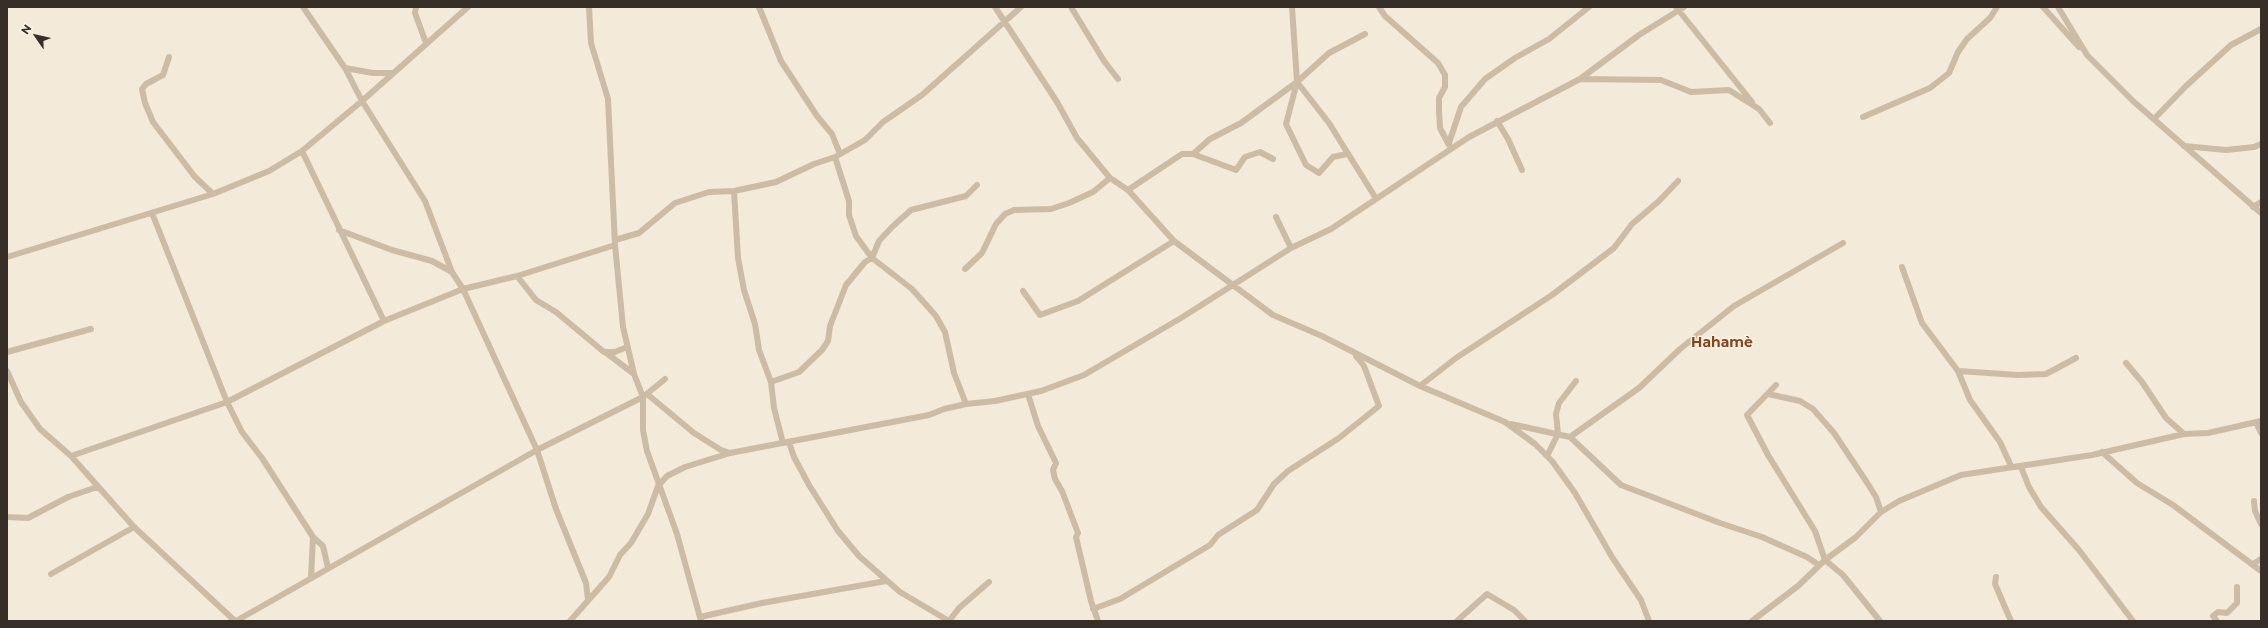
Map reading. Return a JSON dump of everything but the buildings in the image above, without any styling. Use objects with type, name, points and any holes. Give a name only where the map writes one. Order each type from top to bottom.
[{"type":"street","points":[[303,7],[345,68],[362,101],[425,201],[452,272],[464,289],[537,450],[556,509],[586,583],[588,599]]},
{"type":"street","points":[[416,7],[415,13],[426,43]]},
{"type":"street","points":[[7,257],[213,194],[269,171],[302,150],[362,101],[468,7]]},
{"type":"street","points":[[589,7],[591,43],[608,99],[615,243],[619,290],[627,347],[634,374],[645,396],[694,433],[721,450],[730,453]]},
{"type":"street","points":[[759,7],[781,61],[820,120],[832,134],[849,201],[849,215],[856,236],[872,258],[912,288],[936,316],[947,338],[954,373],[966,404]]},
{"type":"street","points":[[996,7],[1057,102],[1077,138],[1110,178],[1128,190],[1174,241],[1273,315],[1322,336],[1420,386],[1505,422],[1570,437],[1621,485],[1720,523],[1762,537],[1807,557],[1819,565]]},
{"type":"street","points":[[71,456],[227,402],[384,321],[464,289],[517,276],[640,233],[675,204],[709,192],[734,191],[776,182],[814,164],[838,155],[865,140],[883,122],[922,95],[1004,20],[1021,7]]},
{"type":"street","points":[[1071,7],[1104,62],[1118,79]]},
{"type":"street","points":[[1292,7],[1297,82],[1286,124],[1306,165],[1319,174],[1334,157],[1347,154]]},
{"type":"street","points":[[1379,7],[1385,16],[1438,63],[1445,75],[1445,87],[1439,98],[1440,128],[1449,146]]},
{"type":"street","points":[[1449,146],[1460,107],[1485,79],[1521,54],[1549,39],[1589,7]]},
{"type":"street","points":[[1863,117],[1930,88],[1948,73],[1958,52],[1967,38],[1982,26],[1997,7]]},
{"type":"street","points":[[2043,7],[2087,56],[2154,119],[2261,213]]},
{"type":"street","points":[[2058,7],[2087,56]]},
{"type":"street","points":[[570,621],[588,599],[609,578],[620,555],[642,526],[658,486],[667,476],[685,467],[730,453],[929,415],[944,409],[966,404],[995,401],[1028,394],[1084,375],[1181,318],[1291,248],[1331,229],[1449,146],[1580,79],[1639,35],[1680,8],[1770,123]]},
{"type":"street","points":[[2154,119],[2231,45],[2261,29]]},
{"type":"street","points":[[1193,154],[1210,139],[1241,123],[1297,82],[1329,53],[1365,34]]},
{"type":"street","points":[[169,57],[163,75],[146,84],[142,89],[145,103],[153,122],[195,177],[213,194]]},
{"type":"street","points":[[345,68],[373,73],[392,73]]},
{"type":"street","points":[[1580,79],[1661,80],[1691,92],[1729,90],[1759,109]]},
{"type":"street","points":[[1297,82],[1329,124],[1375,197]]},
{"type":"street","points":[[1498,122],[1508,139],[1522,170]]},
{"type":"street","points":[[2184,146],[2226,150],[2254,147],[2261,144]]},
{"type":"street","points":[[302,150],[339,230],[384,321]]},
{"type":"street","points":[[1128,190],[1182,154],[1193,154],[1236,170],[1245,157],[1260,152],[1273,159]]},
{"type":"street","points":[[965,270],[982,253],[996,224],[1004,214],[1014,210],[1051,209],[1069,203],[1093,192],[1110,178]]},
{"type":"street","points":[[1420,386],[1456,358],[1552,295],[1614,248],[1632,224],[1659,201],[1678,182]]},
{"type":"street","points":[[771,382],[799,372],[822,350],[828,341],[830,326],[846,285],[865,262],[872,258],[879,241],[892,227],[911,210],[966,196],[977,185]]},
{"type":"street","points":[[734,191],[738,258],[744,290],[755,324],[759,350],[771,382],[774,408],[786,442],[809,485],[838,531],[859,556],[886,581],[913,600],[949,621],[959,608],[989,582]]},
{"type":"street","points":[[2253,207],[2261,202]]},
{"type":"street","points":[[152,213],[227,402],[247,442],[262,458],[313,537],[320,542],[325,550],[328,568]]},
{"type":"street","points":[[1276,217],[1291,248]]},
{"type":"street","points":[[339,230],[392,250],[432,261],[452,272]]},
{"type":"street","points":[[1023,291],[1040,315],[1078,301],[1174,241]]},
{"type":"street","points":[[1570,437],[1639,388],[1680,349],[1734,306],[1843,243]]},
{"type":"street","points":[[1902,267],[1922,323],[1958,371],[1970,400],[2000,442],[2011,466]]},
{"type":"street","points":[[517,276],[536,300],[556,312],[604,352],[634,374]]},
{"type":"street","points":[[7,352],[91,329]]},
{"type":"street","points":[[604,352],[615,352],[627,347]]},
{"type":"street","points":[[1093,610],[1120,599],[1210,545],[1218,535],[1257,510],[1274,484],[1288,471],[1339,438],[1379,406],[1364,366],[1355,354]]},
{"type":"street","points":[[1958,371],[2018,375],[2046,374],[2076,358]]},
{"type":"street","points":[[2126,363],[2142,382],[2166,418],[2184,434]]},
{"type":"street","points":[[7,371],[21,402],[32,420],[71,456],[134,527],[236,621],[537,450],[645,396],[665,379]]},
{"type":"street","points":[[1547,456],[1558,434],[1556,414],[1559,403],[1576,381]]},
{"type":"street","points":[[1776,385],[1746,415],[1768,455],[1814,531],[1825,560],[1843,575],[1880,621]]},
{"type":"street","points":[[1028,394],[1038,426],[1056,463],[1054,470],[1055,479],[1062,491],[1078,533],[1076,537],[1093,610],[1098,621]]},
{"type":"street","points":[[1768,394],[1800,401],[1813,409],[1834,433],[1866,481],[1876,497],[1881,512]]},
{"type":"street","points":[[645,396],[643,430],[647,450],[658,486],[677,534],[701,619],[762,603],[886,581]]},
{"type":"street","points":[[1752,621],[1798,586],[1819,565],[1856,537],[1881,512],[1899,501],[1961,474],[2011,466],[2021,467],[2146,444],[2184,434],[2208,433],[2258,421],[2261,432]]},
{"type":"street","points":[[1505,422],[1524,435],[1547,456],[1574,493],[1612,557],[1641,600],[1650,621]]},
{"type":"street","points":[[2102,452],[2137,483],[2173,505],[2261,571]]},
{"type":"street","points":[[2021,467],[2029,487],[2041,507],[2079,550],[2133,621]]},
{"type":"street","points":[[7,517],[28,518],[68,497],[97,487]]},
{"type":"street","points":[[2254,501],[2255,510],[2261,524]]},
{"type":"street","points":[[51,574],[134,527]]},
{"type":"street","points":[[311,578],[313,537]]},
{"type":"street","points":[[2253,564],[2261,558]]},
{"type":"street","points":[[1996,577],[1995,584],[2011,621]]},
{"type":"street","points":[[2217,621],[2213,616],[2218,612],[2227,613],[2237,603],[2237,587]]},
{"type":"street","points":[[1457,621],[1487,594],[1514,610],[1525,621]]},
{"type":"district","name":"Hahamè","points":[[1722,343]]}]
